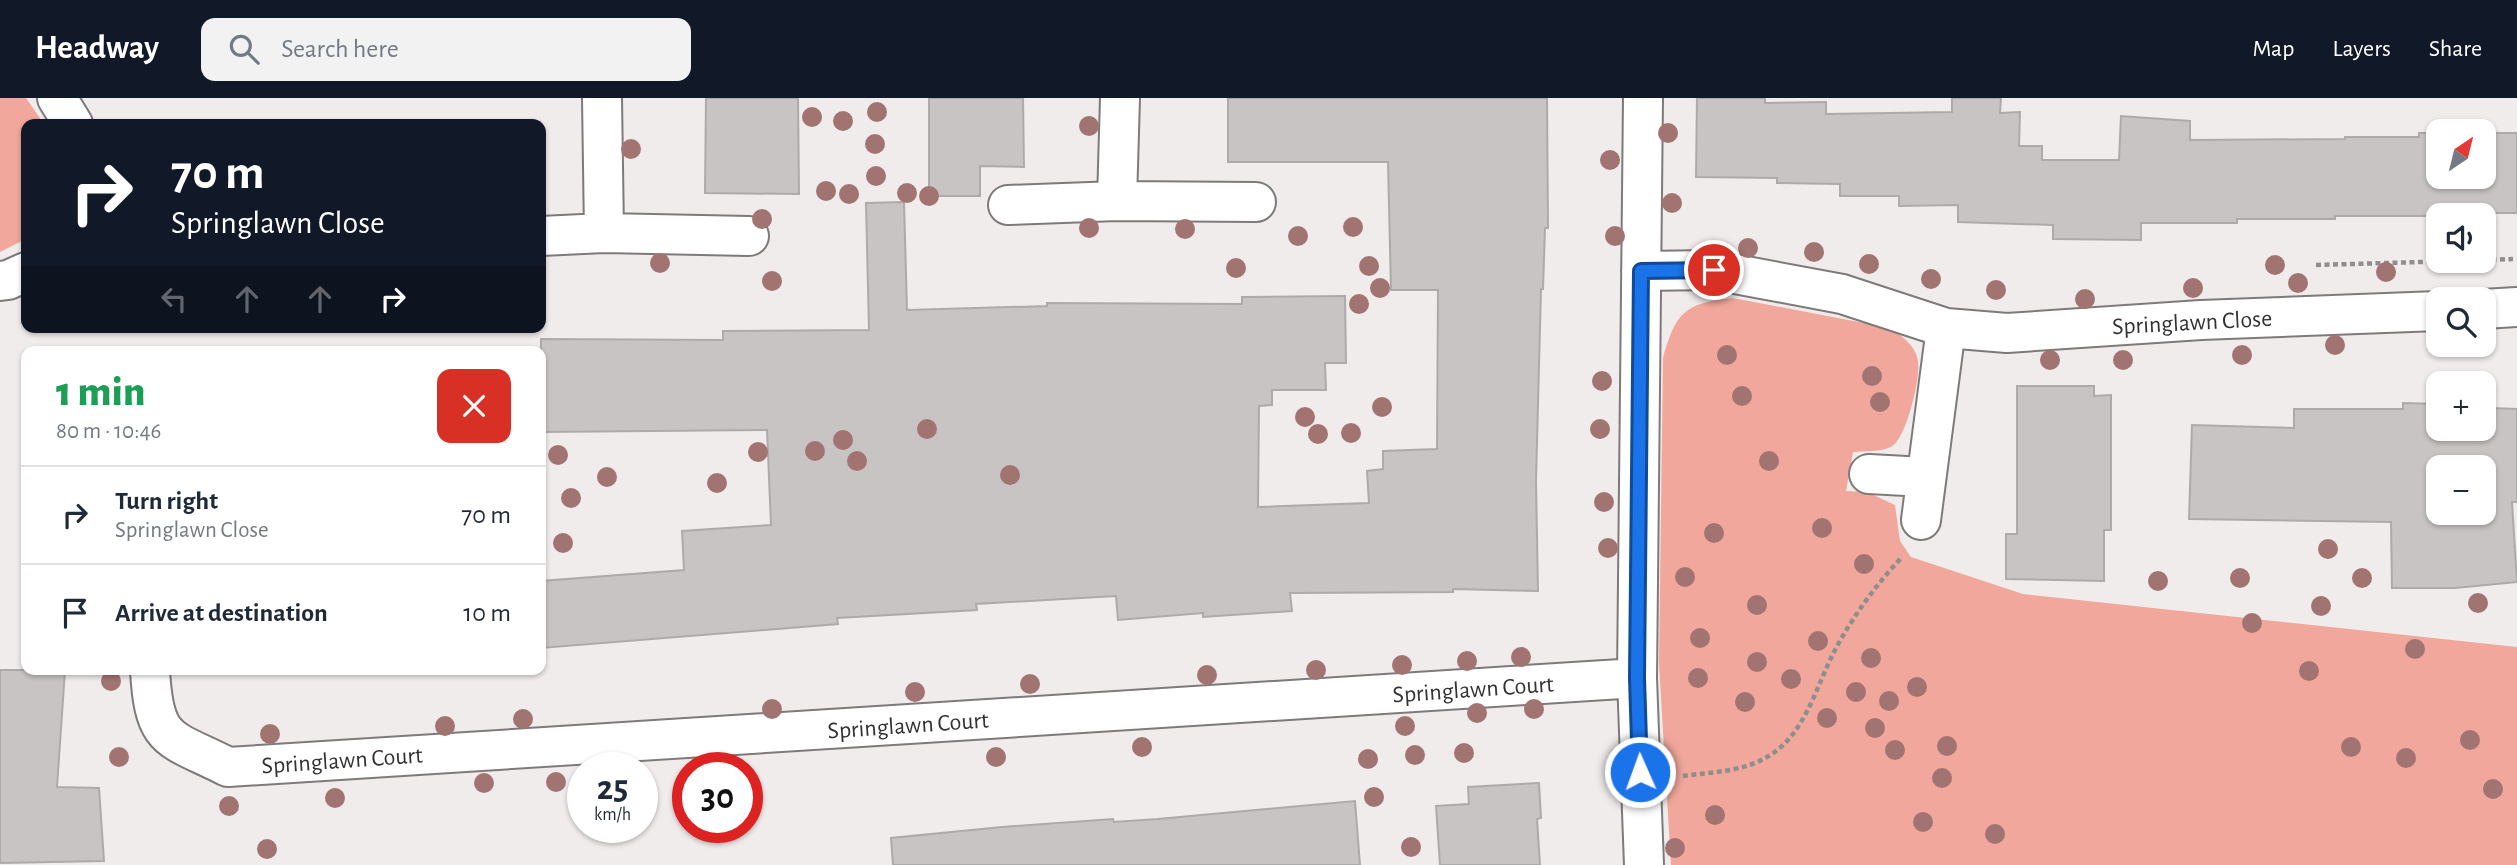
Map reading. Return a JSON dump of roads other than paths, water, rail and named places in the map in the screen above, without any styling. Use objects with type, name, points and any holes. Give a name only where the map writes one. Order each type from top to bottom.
[{"type":"street","points":[[57,98],[70,119]]},
{"type":"street","points":[[602,98],[604,233]]},
{"type":"street","points":[[1117,201],[1120,98]]},
{"type":"street","points":[[1643,98],[1637,678],[1644,865]]},
{"type":"street","points":[[1008,205],[1117,201],[1256,202]]},
{"type":"street","points":[[546,236],[604,233],[750,236]]},
{"type":"street","name":"Springlawn Close","points":[[1641,271],[1714,270],[1842,294],[1946,328],[2007,333],[2201,320],[2426,311]]},
{"type":"street","points":[[0,281],[21,274]]},
{"type":"street","points":[[2496,308],[2517,307]]},
{"type":"street","points":[[1916,534],[1946,328]]},
{"type":"street","points":[[1869,474],[1925,477]]},
{"type":"street","name":"Springlawn Court","points":[[150,675],[152,704],[162,730],[182,746],[228,767],[1637,678]]}]
